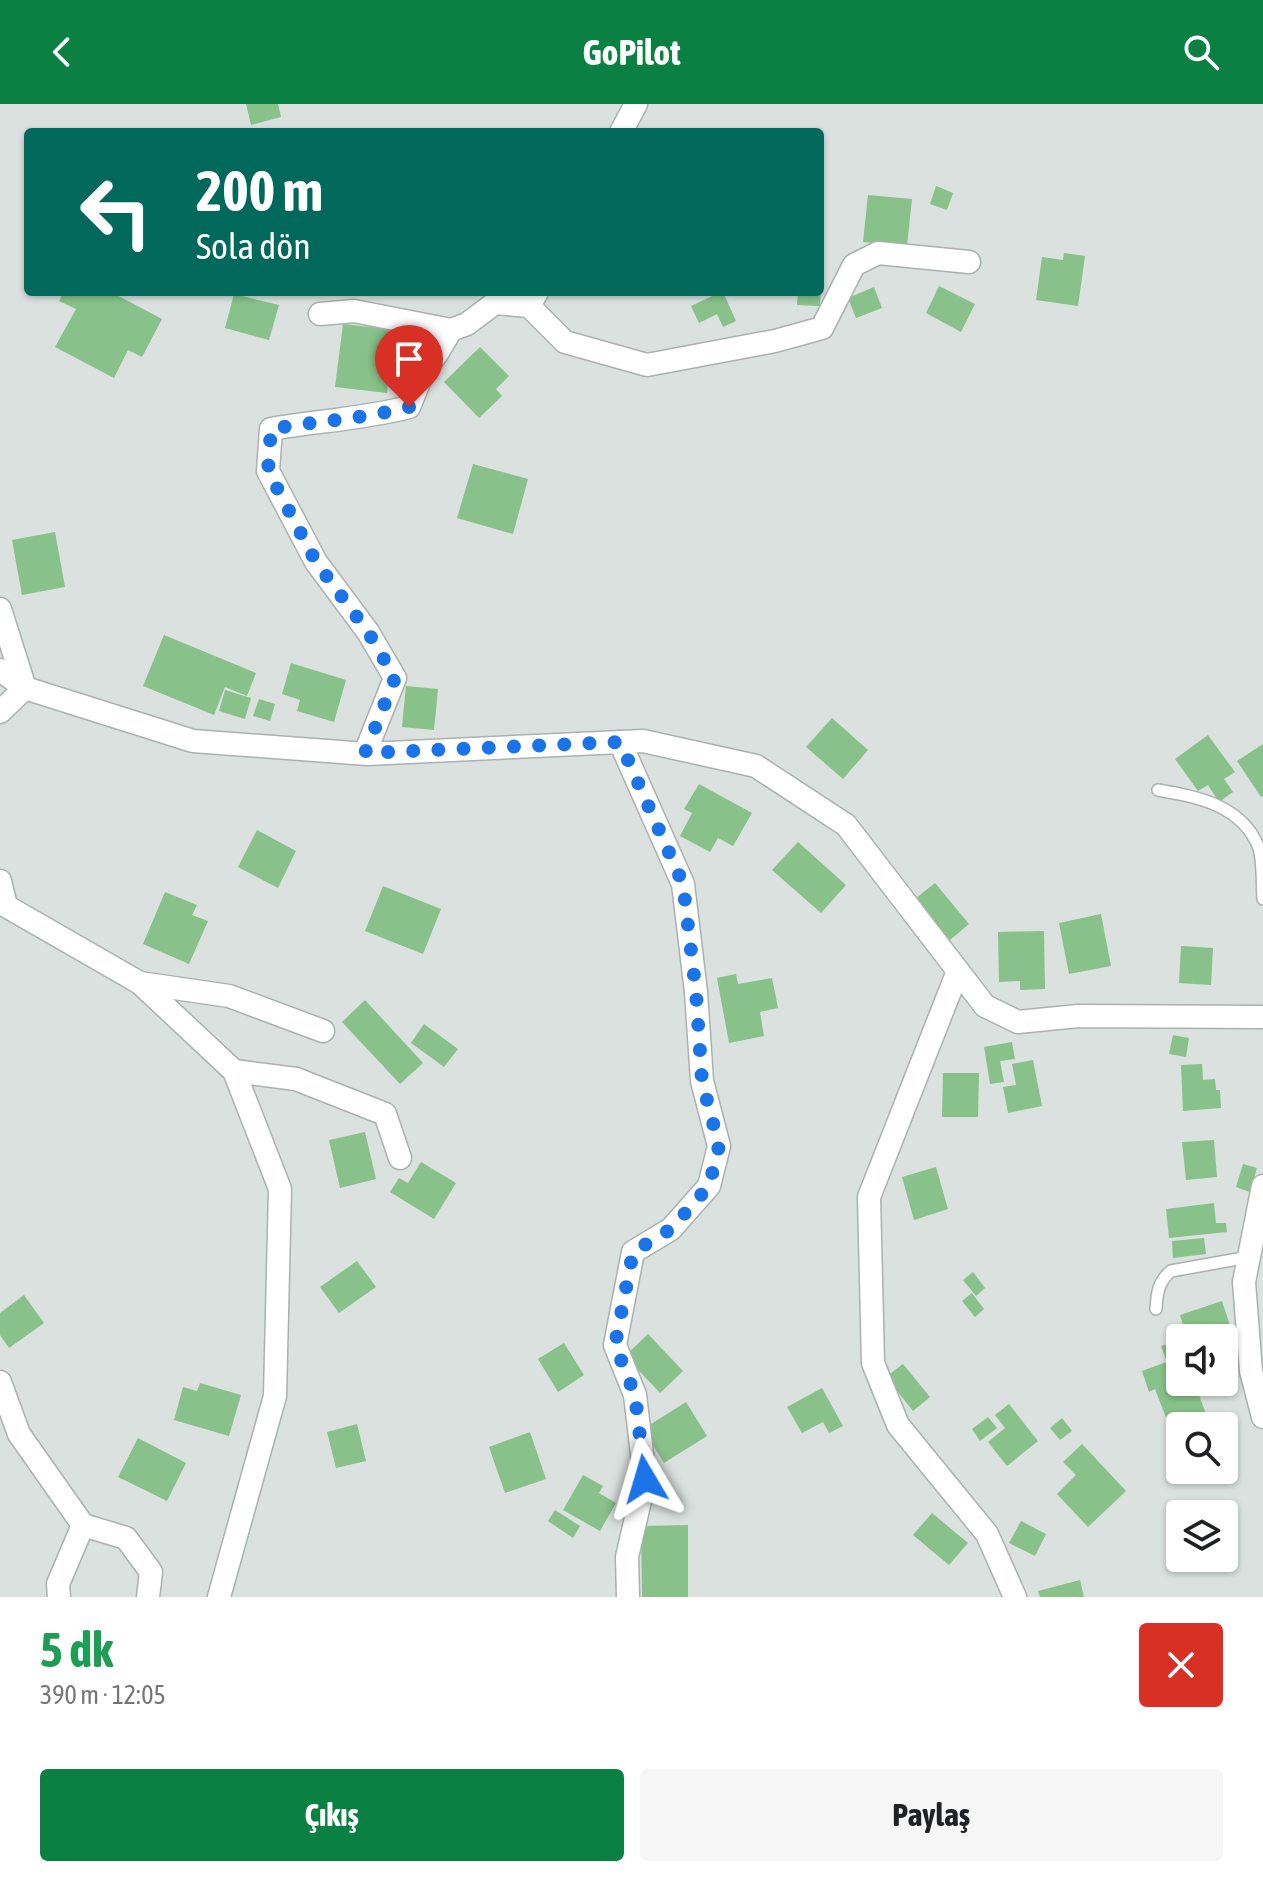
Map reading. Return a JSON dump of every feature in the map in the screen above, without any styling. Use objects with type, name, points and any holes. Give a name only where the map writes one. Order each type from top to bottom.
[{"type":"street","points":[[623,128],[636,104]]},
{"type":"street","points":[[320,314],[354,311],[451,330],[467,324],[495,303],[527,297],[565,342],[647,365],[775,341],[822,328],[854,265],[878,253],[969,262]]},
{"type":"street","points":[[365,753],[395,678],[368,632],[316,562],[268,471],[271,429],[373,416],[409,407],[424,370],[451,330]]},
{"type":"street","points":[[0,609],[25,688]]},
{"type":"street","points":[[0,670],[25,688],[193,741],[365,753],[643,741],[756,766],[846,825],[985,1006],[1018,1022],[1078,1016],[1263,1017]]},
{"type":"street","points":[[0,712],[25,688]]},
{"type":"street","points":[[620,742],[683,884],[696,992],[702,1081],[719,1146],[709,1186],[671,1229],[633,1252],[615,1345],[635,1395],[645,1479],[627,1557],[628,1597]]},
{"type":"street","points":[[0,881],[6,906],[140,983],[234,1071],[280,1189],[275,1396],[219,1597]]},
{"type":"street","points":[[958,971],[869,1197],[873,1363],[898,1425],[987,1534],[1015,1597]]},
{"type":"street","points":[[140,983],[229,996],[323,1031]]},
{"type":"street","points":[[234,1071],[296,1079],[385,1114],[400,1158]]},
{"type":"street","points":[[1263,1186],[1244,1282],[1251,1371],[1263,1417]]},
{"type":"street","points":[[0,1382],[19,1434]]},
{"type":"street","points":[[0,1414],[19,1434],[83,1525],[126,1538],[151,1572],[148,1597]]},
{"type":"street","points":[[59,1597],[58,1584],[83,1525]]},
{"type":"lane","points":[[1158,790],[1213,802],[1239,820],[1260,850],[1263,899]]},
{"type":"lane","points":[[1156,1309],[1157,1288],[1171,1271],[1249,1257]]},
{"type":"building","points":[[246,104],[278,104],[281,117],[251,125]]},
{"type":"building","points":[[936,186],[953,193],[947,210],[930,204]]},
{"type":"building","points":[[868,195],[912,199],[907,246],[863,242]]},
{"type":"building","points":[[1064,253],[1085,256],[1078,306],[1036,300],[1042,257],[1063,260]]},
{"type":"building","points":[[939,286],[975,304],[961,332],[926,313]]},
{"type":"building","points":[[874,287],[882,308],[856,318],[848,298]]},
{"type":"building","points":[[62,296],[119,296],[162,319],[142,357],[128,350],[114,378],[55,347],[76,309],[59,301]]},
{"type":"building","points":[[233,296],[279,305],[269,340],[225,328]]},
{"type":"building","points":[[712,296],[725,296],[736,321],[723,327],[717,314],[699,323],[691,306]]},
{"type":"building","points":[[798,296],[821,296],[820,306],[797,305]]},
{"type":"building","points":[[343,324],[389,329],[386,351],[392,351],[387,393],[335,387]]},
{"type":"building","points":[[480,347],[509,376],[496,389],[502,396],[479,418],[444,382]]},
{"type":"building","points":[[473,464],[528,479],[513,534],[457,518]]},
{"type":"building","points":[[55,532],[65,587],[22,595],[12,540]]},
{"type":"building","points":[[164,635],[256,673],[247,696],[225,687],[214,715],[143,686]]},
{"type":"building","points":[[291,663],[346,680],[334,722],[297,711],[300,700],[282,694]]},
{"type":"building","points":[[406,686],[438,689],[434,730],[402,727]]},
{"type":"building","points":[[225,690],[251,698],[245,719],[219,711]]},
{"type":"building","points":[[259,699],[275,704],[270,721],[253,716]]},
{"type":"building","points":[[832,718],[868,750],[843,779],[806,747]]},
{"type":"building","points":[[1208,735],[1235,772],[1224,779],[1233,792],[1219,802],[1208,785],[1198,791],[1175,759]]},
{"type":"building","points":[[1263,744],[1263,796],[1261,797],[1237,761]]},
{"type":"building","points":[[699,784],[752,813],[733,846],[718,838],[710,852],[680,836],[692,813],[684,809]]},
{"type":"building","points":[[257,830],[296,851],[278,888],[238,867]]},
{"type":"building","points":[[798,842],[846,885],[821,913],[772,870]]},
{"type":"building","points":[[935,883],[969,924],[950,940],[915,899]]},
{"type":"building","points":[[383,886],[441,909],[423,954],[365,931]]},
{"type":"building","points":[[165,892],[197,905],[192,915],[208,921],[189,964],[143,944]]},
{"type":"building","points":[[1101,914],[1111,966],[1069,974],[1059,923]]},
{"type":"building","points":[[1044,931],[1045,989],[1020,990],[1020,981],[999,982],[998,932]]},
{"type":"building","points":[[1181,946],[1213,948],[1211,985],[1179,983]]},
{"type":"building","points":[[736,974],[738,984],[772,978],[778,1008],[760,1012],[764,1036],[729,1043],[717,978]]},
{"type":"building","points":[[365,1000],[423,1063],[400,1084],[342,1022]]},
{"type":"building","points":[[424,1024],[458,1049],[444,1067],[411,1043]]},
{"type":"building","points":[[1173,1035],[1189,1038],[1186,1057],[1169,1054]]},
{"type":"building","points":[[1012,1042],[1015,1059],[1000,1061],[1004,1082],[990,1084],[984,1047]]},
{"type":"building","points":[[1033,1060],[1042,1106],[1008,1113],[1003,1087],[1016,1085],[1012,1064]]},
{"type":"building","points":[[1202,1064],[1203,1080],[1215,1079],[1216,1090],[1220,1090],[1221,1108],[1183,1111],[1181,1065]]},
{"type":"building","points":[[943,1073],[979,1073],[978,1117],[942,1117]]},
{"type":"building","points":[[365,1132],[376,1179],[340,1188],[329,1140]]},
{"type":"building","points":[[1214,1140],[1217,1177],[1186,1180],[1182,1142]]},
{"type":"building","points":[[421,1162],[456,1183],[434,1219],[390,1192],[399,1178],[408,1183]]},
{"type":"building","points":[[1243,1164],[1257,1168],[1250,1192],[1236,1187]]},
{"type":"building","points":[[936,1167],[948,1209],[914,1220],[902,1177]]},
{"type":"building","points":[[1214,1203],[1216,1223],[1226,1223],[1227,1232],[1169,1238],[1166,1209]]},
{"type":"building","points":[[1204,1238],[1206,1254],[1173,1258],[1172,1241]]},
{"type":"building","points":[[357,1261],[376,1287],[339,1313],[320,1287]]},
{"type":"building","points":[[973,1272],[985,1288],[976,1296],[963,1280]]},
{"type":"building","points":[[972,1293],[984,1309],[975,1317],[962,1301]]},
{"type":"building","points":[[24,1295],[44,1323],[9,1348],[0,1335],[0,1313]]},
{"type":"building","points":[[1222,1301],[1230,1324],[1183,1324],[1180,1315]]},
{"type":"building","points":[[648,1334],[683,1371],[660,1393],[625,1356]]},
{"type":"building","points":[[564,1343],[584,1375],[558,1392],[538,1359]]},
{"type":"building","points":[[1166,1362],[1166,1396],[1199,1396],[1205,1412],[1166,1412],[1166,1418],[1155,1389],[1149,1392],[1142,1371]]},
{"type":"building","points":[[903,1364],[930,1397],[913,1411],[886,1377]]},
{"type":"building","points":[[200,1383],[241,1395],[229,1436],[174,1420],[183,1387],[197,1391]]},
{"type":"building","points":[[822,1388],[843,1426],[829,1433],[823,1422],[802,1433],[787,1407]]},
{"type":"building","points":[[686,1402],[707,1436],[664,1463],[643,1429]]},
{"type":"building","points":[[1009,1404],[1038,1441],[1007,1466],[988,1442],[1005,1428],[995,1415]]},
{"type":"building","points":[[988,1417],[997,1428],[980,1441],[972,1429]]},
{"type":"building","points":[[1062,1418],[1072,1431],[1060,1440],[1050,1428]]},
{"type":"building","points":[[357,1424],[366,1461],[336,1468],[327,1432]]},
{"type":"building","points":[[530,1432],[546,1479],[505,1493],[489,1447]]},
{"type":"building","points":[[138,1438],[186,1463],[167,1501],[118,1477]]},
{"type":"building","points":[[1082,1444],[1126,1491],[1088,1527],[1057,1494],[1076,1475],[1063,1462]]},
{"type":"building","points":[[583,1475],[603,1486],[599,1493],[616,1503],[600,1531],[563,1510]]},
{"type":"building","points":[[555,1510],[580,1526],[573,1538],[548,1521]]},
{"type":"building","points":[[932,1513],[968,1543],[949,1565],[913,1535]]},
{"type":"building","points":[[1021,1521],[1046,1534],[1035,1556],[1009,1543]]},
{"type":"building","points":[[688,1525],[688,1597],[642,1597],[641,1526]]},
{"type":"building","points":[[1080,1580],[1084,1597],[1040,1597],[1038,1591]]},
{"type":"route","points":[[409,407],[373,416],[271,429],[268,471],[316,562],[368,632],[395,678],[365,753],[620,742],[683,884],[696,992],[702,1081],[719,1146],[709,1186],[671,1229],[633,1252],[615,1345],[635,1395],[645,1479]]}]
